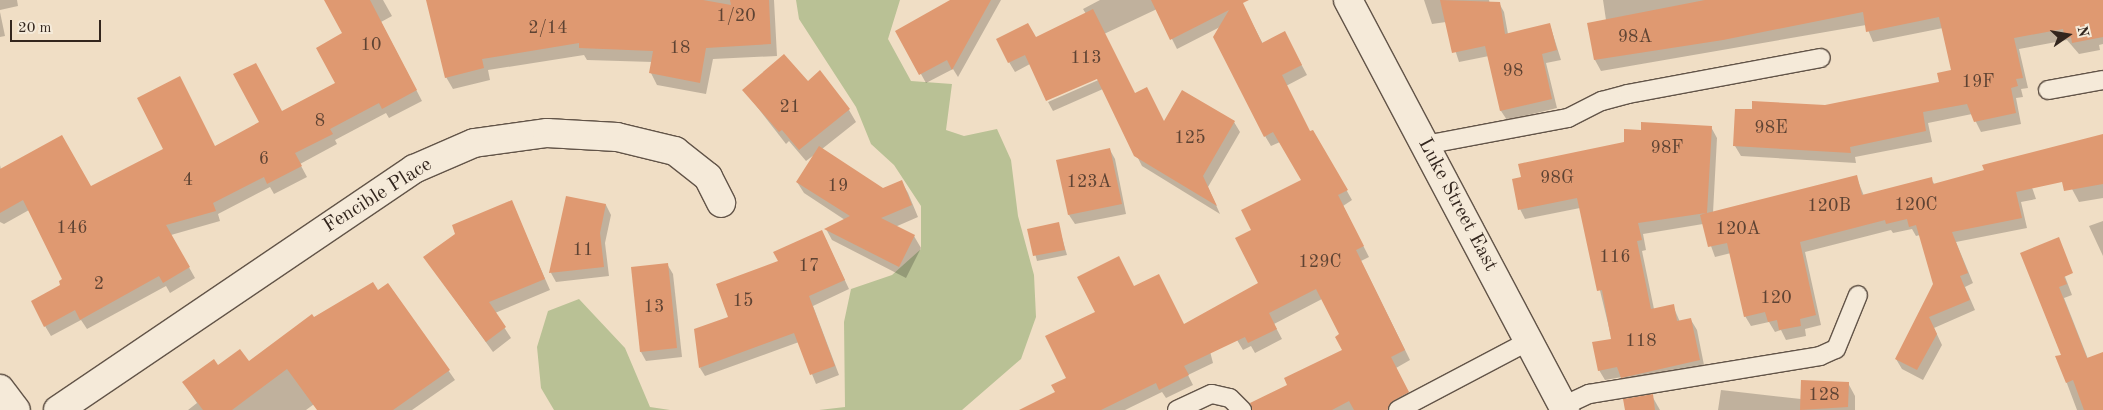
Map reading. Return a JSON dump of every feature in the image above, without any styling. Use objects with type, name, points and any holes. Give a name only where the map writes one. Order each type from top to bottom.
[{"type":"street","name":"Luke Street East","points":[[1348,0],[1564,408]]},
{"type":"street","name":"Fencible Place","points":[[58,410],[414,169],[474,143],[547,133],[617,137],[675,151],[708,177],[721,203]]},
{"type":"street","points":[[0,389],[16,410]]},
{"type":"lane","points":[[1425,146],[1568,118],[1602,101],[1628,94],[1821,58]]},
{"type":"lane","points":[[2048,90],[2103,80]]},
{"type":"lane","points":[[1564,408],[1589,394],[1820,356],[1836,349],[1858,295]]},
{"type":"lane","points":[[1398,410],[1529,341]]},
{"type":"lane","points":[[1177,410],[1212,394],[1230,398],[1242,410]]},
{"type":"green space","points":[[796,0],[900,0],[888,39],[911,81],[952,84],[946,130],[964,136],[997,129],[1011,160],[1018,216],[1034,275],[1036,317],[1021,359],[962,410],[819,410],[845,407],[844,322],[851,289],[892,275],[921,249],[921,206],[894,165],[871,144],[856,107],[799,19]]},
{"type":"green space","points":[[579,299],[625,348],[650,407],[670,410],[554,410],[541,388],[537,347],[548,311]]},
{"type":"building","points":[[324,0],[370,0],[417,90],[382,109],[379,103],[330,129],[333,134],[295,153],[302,166],[267,184],[264,177],[213,203],[216,211],[166,225],[190,267],[163,283],[159,276],[80,320],[75,310],[44,327],[31,301],[60,285],[59,281],[62,279],[23,200],[0,213],[0,169],[62,135],[91,186],[163,149],[137,98],[180,76],[215,146],[259,122],[233,74],[256,63],[282,111],[335,83],[316,48],[342,33]]},
{"type":"building","points":[[426,0],[703,0],[731,5],[730,0],[769,0],[771,44],[706,48],[700,83],[649,73],[653,51],[579,48],[579,43],[482,59],[484,68],[445,78]]},
{"type":"building","points":[[950,0],[991,0],[952,70],[947,60],[919,75],[895,31]]},
{"type":"building","points":[[1151,0],[1249,0],[1243,3],[1262,43],[1285,31],[1302,65],[1282,75],[1310,131],[1313,130],[1348,190],[1338,195],[1364,246],[1356,250],[1405,350],[1391,357],[1409,392],[1393,401],[1387,410],[1354,410],[1349,401],[1332,410],[1252,410],[1250,403],[1287,385],[1284,378],[1342,350],[1335,337],[1339,334],[1316,289],[1269,313],[1277,329],[1248,343],[1245,337],[1184,366],[1189,375],[1159,390],[1156,383],[1101,410],[1019,410],[1055,392],[1051,385],[1066,378],[1045,336],[1095,312],[1077,277],[1119,256],[1134,286],[1159,274],[1184,324],[1258,283],[1235,238],[1251,230],[1241,210],[1301,180],[1273,132],[1264,137],[1213,37],[1229,10],[1170,40]]},
{"type":"building","points":[[1440,0],[1500,2],[1505,34],[1550,23],[1557,50],[1542,54],[1552,99],[1500,111],[1485,46],[1452,53]]},
{"type":"building","points":[[1705,0],[2103,0],[2103,37],[2072,43],[2071,37],[2065,39],[2063,29],[2014,38],[2023,78],[2016,79],[2018,86],[2011,88],[2016,113],[1974,122],[1967,104],[1923,112],[1926,131],[1850,147],[1851,153],[1733,146],[1735,109],[1752,109],[1752,101],[1825,105],[1939,82],[1937,73],[1951,70],[1939,17],[1866,32],[1863,12],[1723,40],[1594,60],[1587,23]]},
{"type":"building","points":[[1093,9],[1135,93],[1147,87],[1164,121],[1182,90],[1235,121],[1203,176],[1217,206],[1134,156],[1097,79],[1046,101],[1025,55],[1008,63],[996,39],[1028,23],[1036,37]]},
{"type":"building","points":[[784,54],[808,81],[820,70],[850,109],[799,150],[782,130],[779,132],[742,90]]},
{"type":"building","points":[[1641,122],[1712,126],[1707,213],[1857,175],[1862,195],[1932,177],[1933,184],[1984,170],[1982,165],[2103,134],[2103,184],[2064,191],[2062,182],[2016,192],[2022,218],[1952,232],[1968,273],[1960,276],[1970,300],[1929,317],[1937,334],[1917,370],[1895,359],[1933,284],[1916,225],[1909,227],[1907,219],[1886,224],[1885,220],[1800,242],[1816,315],[1800,319],[1801,326],[1779,330],[1777,320],[1768,322],[1765,312],[1744,317],[1727,243],[1708,247],[1700,215],[1706,213],[1638,223],[1642,240],[1637,241],[1651,309],[1674,304],[1677,321],[1691,318],[1700,360],[1621,378],[1617,367],[1598,371],[1592,342],[1611,339],[1602,290],[1597,291],[1577,198],[1518,210],[1512,179],[1521,177],[1518,164],[1624,142],[1624,129],[1641,130]]},
{"type":"building","points":[[819,146],[883,188],[902,180],[912,205],[881,218],[915,235],[899,267],[824,229],[850,216],[796,182]]},
{"type":"building","points":[[1110,148],[1122,204],[1068,215],[1056,160]]},
{"type":"building","points":[[566,196],[606,204],[600,233],[604,267],[549,273]]},
{"type":"building","points":[[512,200],[545,279],[489,302],[506,327],[486,342],[423,257],[455,234],[452,225]]},
{"type":"building","points":[[1059,222],[1065,250],[1033,256],[1027,229]]},
{"type":"building","points":[[822,230],[845,280],[809,296],[835,366],[810,375],[794,333],[699,368],[694,329],[728,317],[716,284],[778,261],[773,252]]},
{"type":"building","points":[[2059,237],[2073,273],[2064,277],[2067,284],[2059,287],[2087,358],[2103,352],[2103,410],[2084,410],[2073,380],[2066,383],[2055,356],[2061,355],[2020,253]]},
{"type":"building","points":[[668,263],[677,348],[640,352],[631,267]]},
{"type":"building","points":[[373,282],[378,290],[388,283],[450,370],[393,410],[317,410],[287,369],[232,410],[203,410],[182,382],[214,359],[218,365],[240,349],[249,361],[312,314],[314,317]]},
{"type":"building","points":[[1801,380],[1849,382],[1848,407],[1800,410]]},
{"type":"building","points":[[1653,394],[1655,410],[1625,410],[1623,399]]}]
